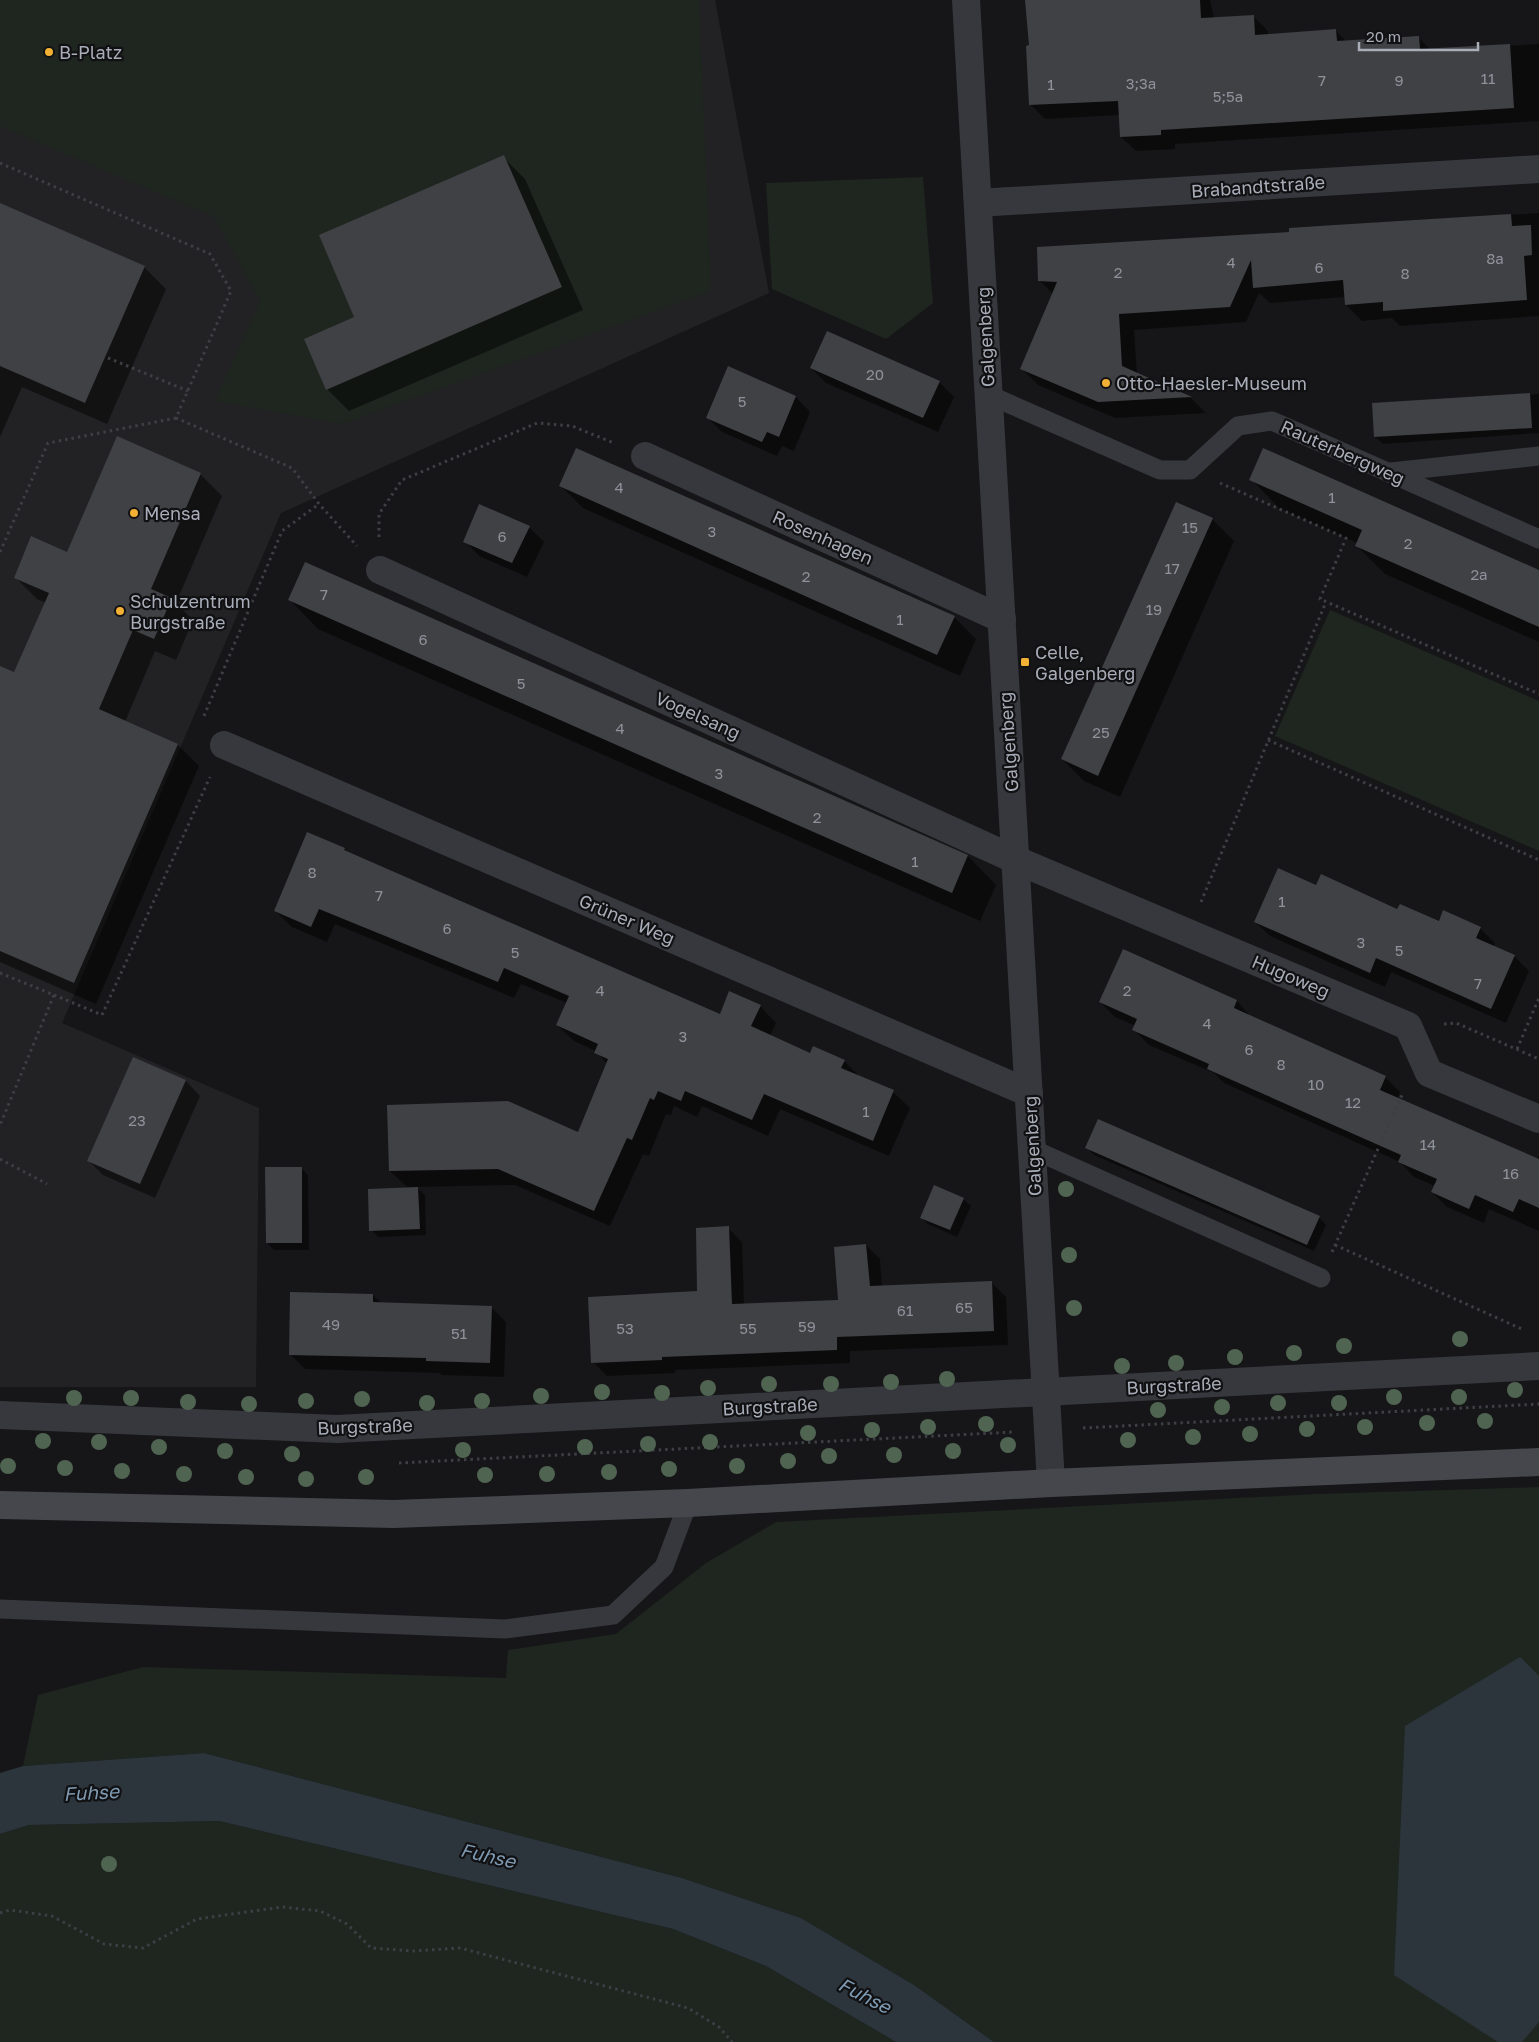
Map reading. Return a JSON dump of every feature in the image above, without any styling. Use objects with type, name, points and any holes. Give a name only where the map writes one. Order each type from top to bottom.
[{"type":"street","name":"Galgenberg","points":[[966,0],[1051,1483]]},
{"type":"street","name":"Brabandtstraße","points":[[978,203],[1539,169]]},
{"type":"street","name":"Rosenhagen","points":[[645,456],[1002,619]]},
{"type":"street","name":"Vogelsang","points":[[380,570],[1016,860]]},
{"type":"street","name":"Grüner Weg","points":[[224,745],[1029,1093]]},
{"type":"street","name":"Hugoweg","points":[[1016,860],[1408,1026]]},
{"type":"street","points":[[1408,1026],[1429,1073],[1539,1119]]},
{"type":"street","name":"Burgstraße","points":[[0,1415],[337,1429],[1539,1366]]},
{"type":"street","points":[[0,1505],[394,1514],[688,1503],[1051,1483],[1539,1462]]},
{"type":"lane","points":[[989,395],[1160,470],[1190,470]]},
{"type":"lane","name":"Rauterbergweg","points":[[1190,470],[1238,426],[1272,421],[1539,539]]},
{"type":"lane","points":[[1389,472],[1539,456]]},
{"type":"lane","points":[[1032,1149],[1321,1278]]},
{"type":"lane","points":[[0,1609],[505,1629],[613,1615],[664,1567],[688,1503]]},
{"type":"path","points":[[0,163],[210,254],[231,290],[176,418]]},
{"type":"path","points":[[108,358],[188,391]]},
{"type":"path","points":[[0,552],[48,443],[176,418],[292,468],[319,504],[380,570]]},
{"type":"path","points":[[380,570],[378,514],[402,480],[537,423],[572,426],[645,456]]},
{"type":"path","points":[[1190,470],[1346,538],[1320,600],[1539,694]]},
{"type":"path","points":[[1189,933],[1326,602]]},
{"type":"path","points":[[1268,740],[1539,860]]},
{"type":"path","points":[[0,973],[102,1015]]},
{"type":"path","points":[[0,1125],[54,995]]},
{"type":"path","points":[[1516,1049],[1539,998]]},
{"type":"path","points":[[1408,1026],[1456,1023],[1539,1058]]},
{"type":"path","points":[[1321,1278],[1402,1094]]},
{"type":"path","points":[[0,1159],[47,1184]]},
{"type":"path","points":[[1335,1245],[1531,1333]]},
{"type":"path","points":[[0,1913],[10,1910],[52,1916],[104,1944],[143,1948],[197,1919],[282,1907],[320,1912],[348,1924],[372,1948],[413,1951],[460,1948],[688,2008],[719,2027],[732,2042]]},
{"type":"shaded area","name":"Schulzentrum Burgstraße","points":[[0,0],[715,0],[769,293],[281,513],[62,1023],[259,1108],[256,1387],[0,1387]]},
{"type":"shaded area","points":[[0,0],[699,0],[711,291],[342,424],[215,401],[260,301],[214,217],[0,126]]},
{"type":"shaded area","points":[[923,177],[933,303],[886,339],[772,289],[766,183]]},
{"type":"shaded area","points":[[1330,610],[1539,701],[1539,851],[1275,736]]},
{"type":"shaded area","points":[[1539,1487],[1539,2042],[994,2042],[914,1985],[801,1918],[682,1878],[204,1753],[23,1766],[38,1695],[143,1667],[506,1678],[508,1650],[616,1634],[706,1563],[776,1522],[1317,1494]]},
{"type":"shaded area","points":[[219,1821],[673,1929],[766,1966],[896,2042],[0,2042],[0,1834],[29,1825]]},
{"type":"water","points":[[1520,1657],[1539,1676],[1539,2022],[1522,2042],[1498,2042],[1394,1975],[1405,1726]]},
{"type":"water","name":"Fuhse","points":[[204,1753],[682,1878],[801,1918],[914,1985],[994,2042],[896,2042],[766,1966],[673,1929],[219,1821],[29,1825],[0,1834],[0,1773],[23,1766]]},
{"type":"building","points":[[1025,0],[1200,0],[1201,18],[1254,15],[1255,35],[1336,29],[1337,41],[1419,36],[1420,49],[1510,44],[1514,108],[1161,130],[1161,135],[1120,137],[1118,101],[1029,105],[1026,46],[1029,45]]},
{"type":"building","points":[[504,155],[562,287],[326,390],[304,339],[354,317],[319,235]]},
{"type":"building","points":[[0,203],[145,266],[85,403],[0,366]]},
{"type":"building","points":[[1511,214],[1512,226],[1531,225],[1532,255],[1524,256],[1527,300],[1383,311],[1383,302],[1345,305],[1343,280],[1253,288],[1251,260],[1230,307],[1119,314],[1122,366],[1192,397],[1098,402],[1020,369],[1057,282],[1038,281],[1037,247],[1289,232],[1289,228]]},
{"type":"building","points":[[827,331],[940,381],[923,418],[810,368]]},
{"type":"building","points":[[728,366],[796,396],[779,437],[767,432],[762,442],[706,418]]},
{"type":"building","points":[[1530,393],[1532,428],[1374,437],[1372,403]]},
{"type":"building","points":[[117,436],[201,473],[151,589],[172,598],[154,639],[133,630],[99,709],[178,744],[74,983],[0,951],[0,666],[14,672],[49,593],[14,578],[31,536],[67,552]]},
{"type":"building","points":[[576,448],[955,616],[937,655],[559,486]]},
{"type":"building","points":[[1263,448],[1539,570],[1539,627],[1355,546],[1362,530],[1249,480]]},
{"type":"building","points":[[1176,502],[1213,518],[1098,776],[1061,759]]},
{"type":"building","points":[[479,504],[530,526],[512,563],[463,542]]},
{"type":"building","points":[[305,562],[968,855],[952,893],[288,600]]},
{"type":"building","points":[[307,832],[345,848],[344,850],[720,1014],[729,991],[761,1005],[751,1026],[810,1053],[813,1046],[845,1060],[841,1068],[894,1090],[873,1141],[764,1094],[752,1120],[685,1091],[681,1101],[658,1091],[654,1100],[650,1098],[632,1140],[627,1138],[594,1211],[498,1169],[389,1171],[387,1105],[508,1101],[578,1132],[608,1059],[594,1053],[598,1044],[556,1025],[569,996],[504,968],[498,982],[319,909],[311,927],[274,911]]},
{"type":"building","points":[[1278,868],[1316,885],[1321,874],[1397,909],[1400,904],[1439,921],[1443,910],[1481,927],[1476,938],[1515,955],[1491,1009],[1376,958],[1370,973],[1254,922]]},
{"type":"building","points":[[1123,949],[1237,1000],[1234,1008],[1386,1076],[1380,1090],[1539,1159],[1539,1208],[1519,1199],[1513,1212],[1475,1195],[1469,1209],[1431,1192],[1437,1179],[1398,1162],[1401,1155],[1207,1069],[1209,1064],[1132,1030],[1137,1019],[1099,1002]]},
{"type":"building","points":[[133,1057],[186,1080],[140,1184],[87,1161]]},
{"type":"building","points":[[1098,1119],[1320,1216],[1307,1245],[1085,1148]]},
{"type":"building","points":[[265,1167],[302,1167],[302,1243],[266,1243]]},
{"type":"building","points":[[934,1185],[964,1198],[950,1230],[920,1218]]},
{"type":"building","points":[[418,1187],[420,1229],[369,1231],[368,1189]]},
{"type":"building","points":[[729,1226],[732,1304],[838,1300],[834,1247],[866,1244],[870,1286],[992,1281],[994,1331],[837,1337],[837,1350],[662,1357],[662,1360],[591,1363],[588,1297],[697,1291],[696,1228]]},
{"type":"building","points":[[290,1292],[373,1294],[373,1302],[492,1306],[490,1363],[426,1361],[426,1358],[289,1355]]},
{"type":"place","name":"B-Platz","points":[[49,52]]},
{"type":"place","name":"Otto-Haesler-Museum","points":[[1106,383]]},
{"type":"place","name":"Mensa","points":[[134,513]]},
{"type":"place","name":"Schulzentrum Burgstraße","points":[[120,611]]},
{"type":"place","name":"Celle, Galgenberg","points":[[1025,662]]}]
